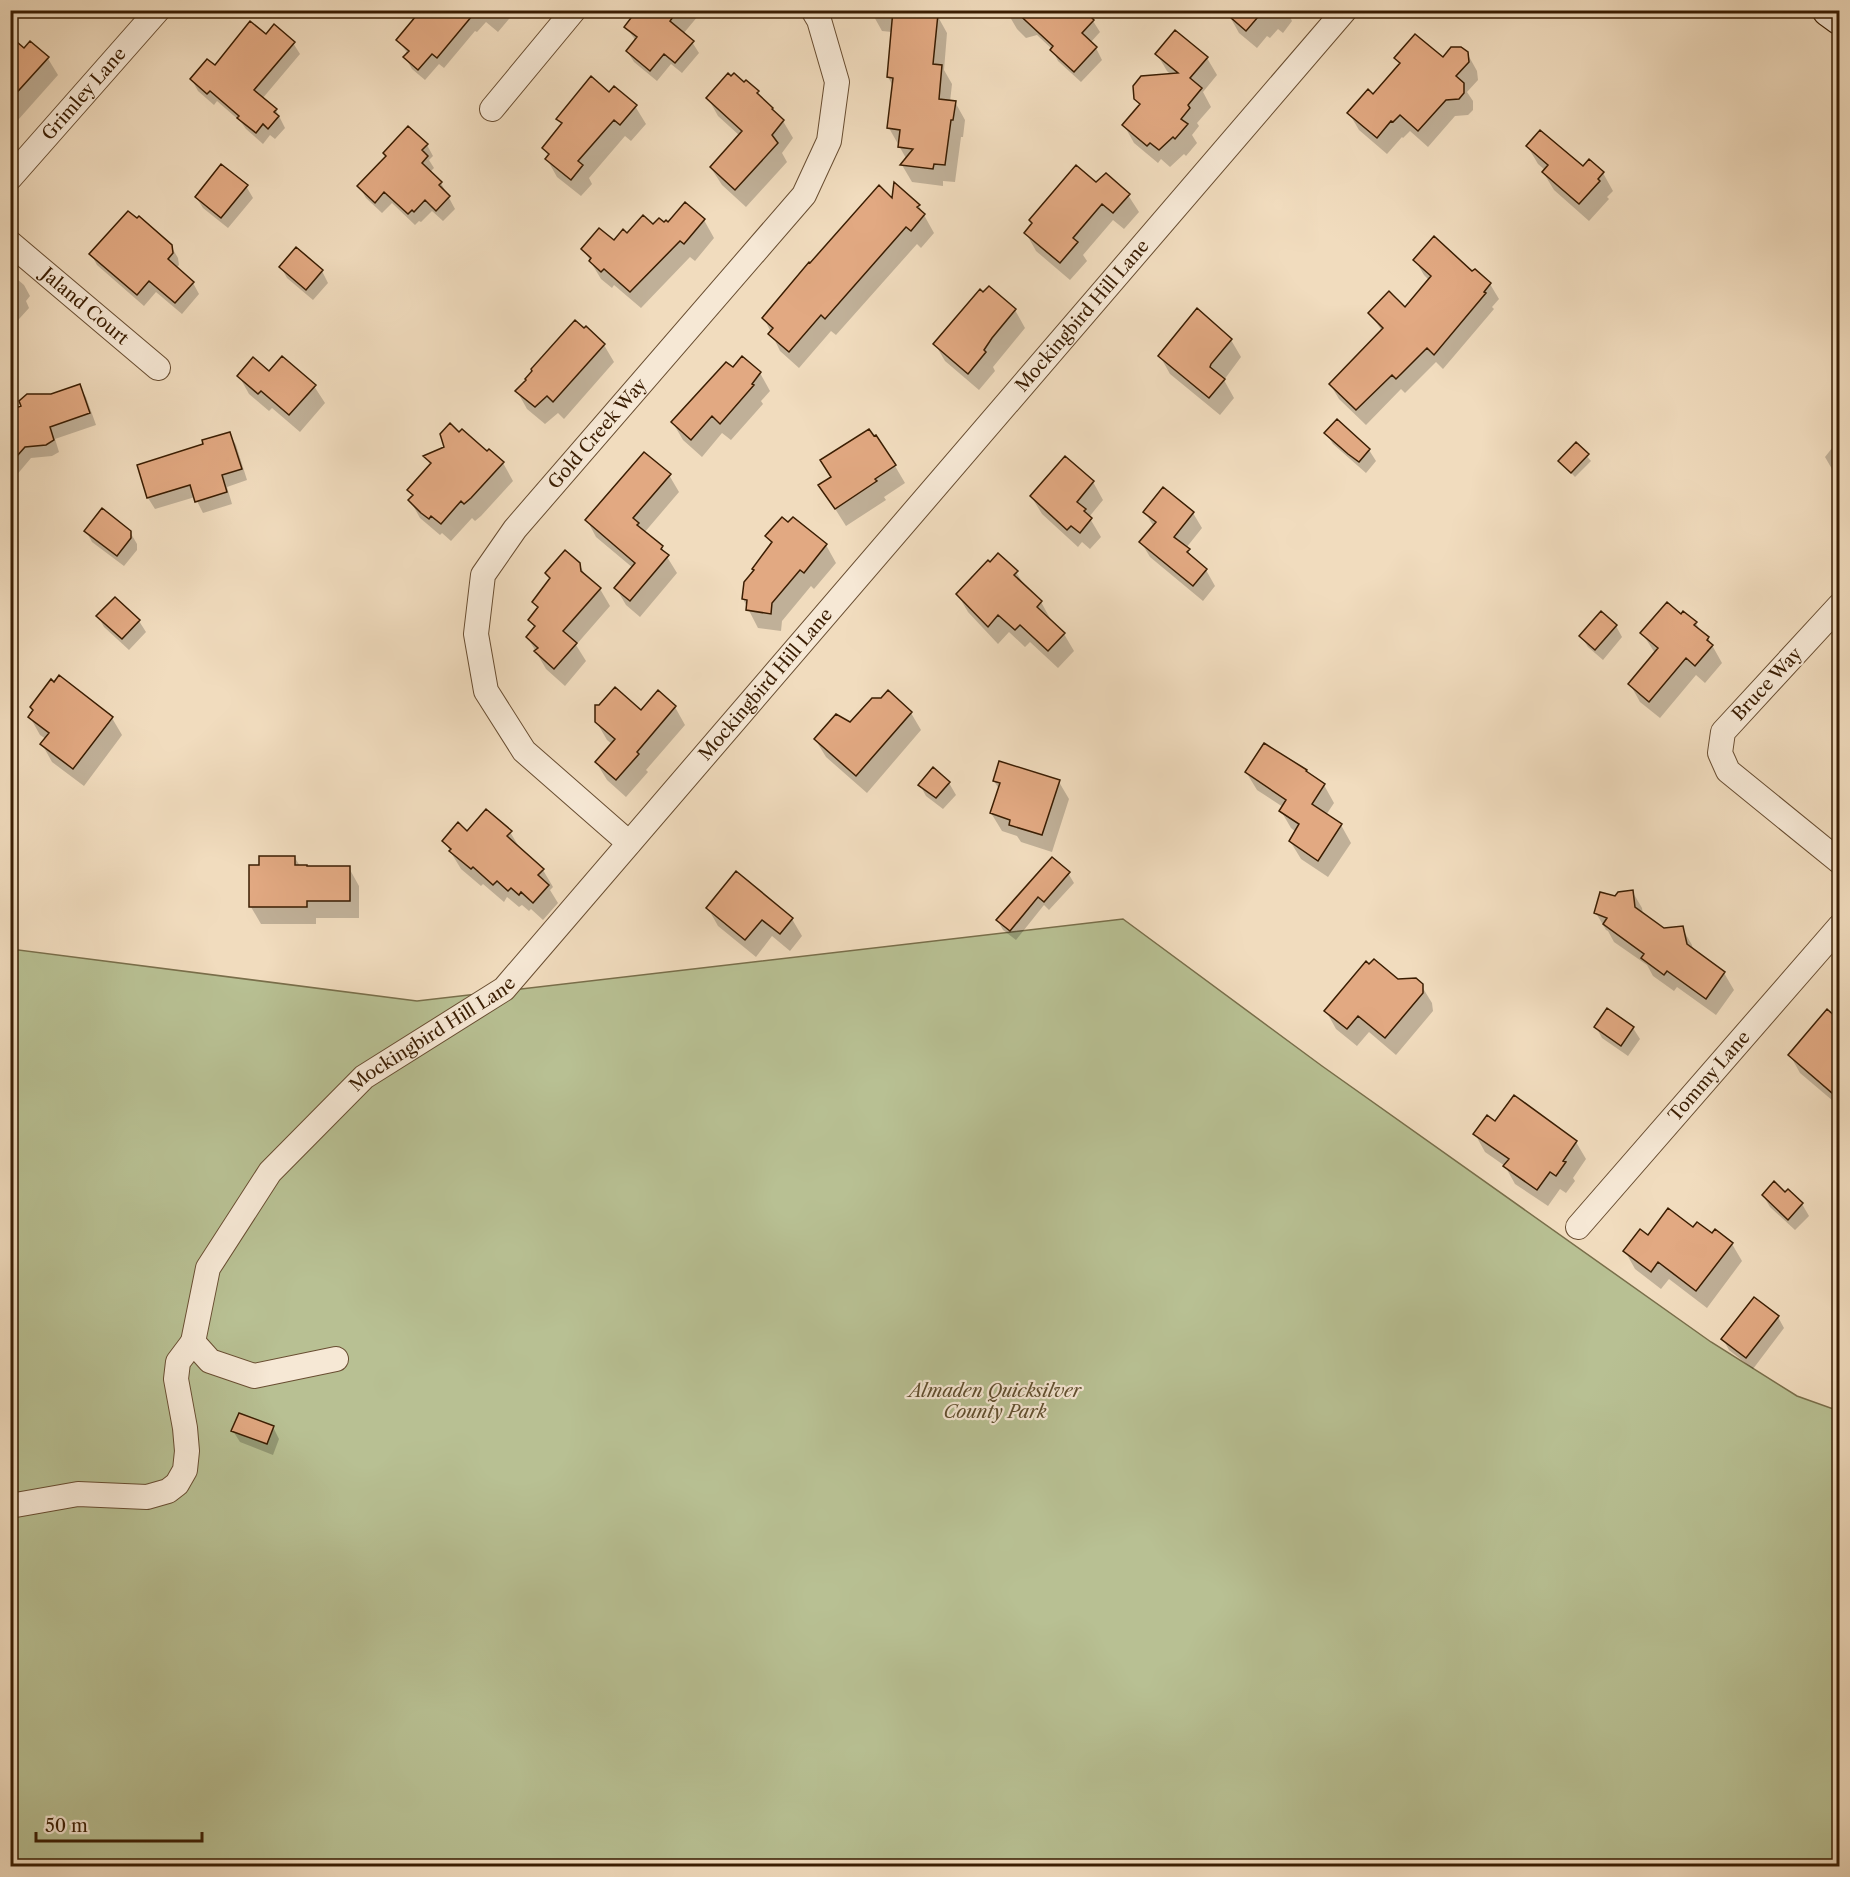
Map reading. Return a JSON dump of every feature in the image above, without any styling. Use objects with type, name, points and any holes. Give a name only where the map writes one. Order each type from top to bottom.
[{"type":"street","name":"Grimley Lane","points":[[10,178],[158,10]]},
{"type":"street","points":[[492,109],[573,10]]},
{"type":"street","name":"Gold Creek Way","points":[[629,843],[524,751],[486,691],[476,634],[483,575],[515,529],[804,195],[829,141],[837,82],[819,20],[813,10]]},
{"type":"street","name":"Mockingbird Hill Lane","points":[[10,1506],[78,1494],[147,1497],[168,1491],[177,1484],[184,1470],[187,1451],[176,1378],[178,1362],[193,1342],[208,1268],[270,1172],[364,1077],[504,990],[1345,10]]},
{"type":"street","name":"Jaland Court","points":[[10,243],[158,368]]},
{"type":"street","name":"Bruce Way","points":[[1839,605],[1723,732],[1720,753],[1728,771],[1839,862]]},
{"type":"street","name":"Tommy Lane","points":[[1578,1227],[1839,926]]},
{"type":"street","points":[[193,1342],[210,1361],[254,1376],[336,1359]]},
{"type":"green space","name":"Almaden Quicksilver County Park","points":[[1123,919],[1322,1066],[1711,1342],[1797,1396],[1839,1411],[1839,1866],[11,1866],[11,949],[417,1001]]},
{"type":"building","points":[[421,10],[477,10],[437,58],[432,54],[418,70],[403,57],[409,51],[396,40]]},
{"type":"building","points":[[637,10],[678,10],[670,21],[694,41],[675,63],[664,54],[650,71],[626,51],[637,37],[624,27]]},
{"type":"building","points":[[893,10],[925,10],[925,13],[938,14],[933,64],[942,65],[939,99],[956,101],[945,165],[934,164],[933,169],[900,165],[913,149],[898,147],[900,130],[887,128],[893,78],[887,77]]},
{"type":"building","points":[[1014,10],[1084,10],[1094,20],[1082,33],[1097,47],[1074,72],[1050,50],[1053,46]]},
{"type":"building","points":[[1222,10],[1264,10],[1246,31]]},
{"type":"building","points":[[250,21],[266,34],[274,24],[295,42],[254,90],[277,109],[274,112],[279,116],[268,129],[263,124],[256,133],[210,91],[207,94],[190,79],[207,59],[215,65]]},
{"type":"building","points":[[1175,30],[1208,57],[1190,78],[1202,88],[1188,105],[1190,108],[1181,119],[1188,124],[1175,139],[1173,137],[1159,150],[1150,143],[1147,146],[1122,125],[1140,104],[1134,99],[1133,86],[1141,76],[1178,73],[1155,54]]},
{"type":"building","points":[[1415,34],[1443,57],[1451,47],[1461,47],[1468,52],[1469,62],[1456,76],[1464,83],[1464,93],[1459,99],[1446,100],[1418,131],[1400,115],[1393,122],[1391,121],[1377,138],[1347,113],[1368,89],[1373,94],[1400,63],[1394,58]]},
{"type":"building","points":[[10,36],[24,48],[30,41],[49,57],[10,100]]},
{"type":"building","points":[[728,73],[731,76],[734,73],[744,82],[746,80],[759,91],[757,93],[784,120],[772,135],[778,143],[735,190],[710,167],[742,131],[706,98]]},
{"type":"building","points":[[591,76],[609,92],[614,86],[637,105],[620,125],[614,120],[578,161],[583,165],[571,180],[545,159],[549,154],[542,148],[562,123],[556,119]]},
{"type":"building","points":[[408,126],[428,144],[422,150],[428,156],[422,163],[442,182],[439,185],[450,196],[436,211],[425,200],[414,212],[412,210],[408,214],[384,192],[375,203],[357,186],[386,156],[383,153]]},
{"type":"building","points":[[1540,130],[1583,166],[1589,159],[1604,172],[1598,179],[1600,181],[1579,204],[1542,172],[1548,165],[1526,146]]},
{"type":"building","points":[[221,164],[248,185],[221,218],[195,197]]},
{"type":"building","points":[[1076,165],[1096,182],[1106,173],[1130,194],[1113,213],[1102,204],[1073,238],[1078,242],[1060,263],[1024,233],[1032,223],[1029,220]]},
{"type":"building","points":[[894,182],[920,205],[917,207],[925,214],[911,231],[906,227],[825,319],[821,315],[789,352],[768,334],[773,328],[762,318],[879,185],[892,198]]},
{"type":"building","points":[[685,202],[705,219],[684,244],[680,241],[630,292],[604,269],[601,272],[589,261],[591,258],[581,249],[599,228],[614,240],[623,229],[627,233],[643,215],[653,224],[659,218],[668,222]]},
{"type":"building","points":[[128,211],[137,218],[139,216],[172,245],[173,253],[168,259],[194,282],[175,303],[149,281],[137,295],[89,254]]},
{"type":"building","points":[[1434,236],[1472,271],[1475,269],[1491,283],[1484,292],[1486,293],[1434,355],[1427,348],[1396,379],[1392,375],[1356,410],[1329,384],[1383,328],[1368,313],[1389,291],[1405,307],[1431,276],[1413,260]]},
{"type":"building","points":[[296,247],[323,270],[306,290],[279,267]]},
{"type":"building","points":[[989,286],[1016,309],[992,338],[984,350],[986,352],[968,374],[933,344],[980,289],[983,292]]},
{"type":"building","points":[[1197,308],[1232,339],[1211,364],[1210,367],[1225,379],[1209,398],[1158,356]]},
{"type":"building","points":[[575,320],[584,328],[586,326],[605,344],[553,402],[547,396],[535,407],[515,391],[526,380],[531,369]]},
{"type":"building","points":[[282,356],[316,385],[289,415],[261,391],[258,394],[237,376],[253,357],[269,371]]},
{"type":"building","points":[[742,356],[761,372],[752,384],[754,385],[720,424],[712,416],[691,440],[671,422],[726,362],[733,367]]},
{"type":"building","points":[[80,384],[90,413],[50,427],[54,440],[46,445],[25,447],[10,464],[10,410],[21,406],[19,401],[27,394],[51,394]]},
{"type":"building","points":[[1337,419],[1370,449],[1359,462],[1324,433]]},
{"type":"building","points":[[450,423],[459,432],[462,429],[487,451],[489,449],[504,462],[471,498],[464,504],[461,501],[441,524],[431,516],[429,519],[408,500],[413,495],[407,490],[431,463],[423,456],[444,447],[440,434]]},
{"type":"building","points":[[869,429],[874,436],[876,435],[896,465],[875,479],[877,481],[835,509],[818,485],[831,477],[820,460]]},
{"type":"building","points":[[230,432],[242,469],[222,475],[227,492],[195,502],[190,485],[147,498],[137,465],[203,444],[202,440]]},
{"type":"building","points":[[1576,442],[1589,454],[1571,473],[1558,461]]},
{"type":"building","points":[[644,452],[671,474],[633,518],[639,523],[637,525],[663,546],[661,549],[669,555],[630,601],[614,588],[635,563],[585,520]]},
{"type":"building","points":[[1065,456],[1094,481],[1077,502],[1092,518],[1080,533],[1071,526],[1067,530],[1030,496]]},
{"type":"building","points":[[1163,487],[1194,512],[1174,537],[1190,549],[1187,552],[1207,569],[1193,586],[1139,542],[1156,522],[1143,512]]},
{"type":"building","points":[[102,508],[131,531],[131,538],[117,556],[84,531]]},
{"type":"building","points":[[782,517],[788,522],[793,517],[827,544],[804,573],[800,570],[772,603],[771,614],[746,610],[747,600],[742,599],[744,582],[772,542],[765,536]]},
{"type":"building","points":[[565,550],[580,563],[581,571],[601,588],[563,631],[577,643],[554,669],[534,651],[538,648],[526,637],[535,626],[528,620],[538,607],[532,602],[550,578],[545,573]]},
{"type":"building","points":[[998,553],[1018,571],[1014,575],[1042,601],[1037,607],[1065,633],[1048,651],[1020,625],[1015,630],[998,615],[988,627],[956,594],[988,560],[990,562]]},
{"type":"building","points":[[115,597],[140,620],[122,639],[96,616]]},
{"type":"building","points":[[1667,602],[1681,614],[1683,611],[1697,622],[1694,625],[1709,637],[1707,640],[1713,645],[1695,666],[1686,658],[1649,702],[1628,684],[1658,648],[1640,633]]},
{"type":"building","points":[[1601,611],[1617,625],[1595,650],[1579,636]]},
{"type":"building","points":[[59,675],[113,717],[73,769],[40,744],[49,733],[28,717],[33,710],[30,707],[51,679],[54,682]]},
{"type":"building","points":[[615,687],[641,710],[658,690],[676,706],[616,780],[595,762],[615,739],[595,722],[595,705],[599,705]]},
{"type":"building","points":[[888,690],[912,712],[856,776],[814,739],[836,714],[850,722],[872,698],[881,698]]},
{"type":"building","points":[[1264,743],[1325,784],[1312,804],[1342,824],[1318,861],[1289,841],[1299,824],[1279,811],[1286,800],[1245,772]]},
{"type":"building","points":[[999,761],[1060,780],[1042,835],[1009,825],[1010,820],[990,813],[1000,783],[993,781]]},
{"type":"building","points":[[933,767],[950,782],[936,798],[918,785]]},
{"type":"building","points":[[486,809],[512,831],[507,836],[544,869],[538,875],[549,885],[533,903],[521,892],[519,895],[511,888],[508,891],[497,881],[493,885],[473,867],[471,869],[449,851],[451,849],[442,841],[458,822],[467,831]]},
{"type":"building","points":[[259,856],[295,856],[295,865],[350,866],[350,901],[307,901],[307,907],[249,907],[249,865],[259,865]]},
{"type":"building","points":[[1052,857],[1070,872],[1044,902],[1038,897],[1010,931],[996,920]]},
{"type":"building","points":[[736,871],[793,918],[780,934],[762,920],[745,940],[706,908]]},
{"type":"building","points":[[1633,890],[1635,907],[1664,928],[1683,926],[1687,944],[1725,972],[1706,999],[1667,971],[1664,975],[1641,958],[1644,954],[1603,924],[1607,918],[1594,913],[1600,892],[1615,896],[1618,892]]},
{"type":"building","points":[[1374,959],[1398,979],[1416,978],[1423,984],[1423,993],[1385,1038],[1358,1016],[1347,1029],[1324,1011],[1366,961],[1369,964]]},
{"type":"building","points":[[1607,1008],[1634,1027],[1621,1046],[1594,1027]]},
{"type":"building","points":[[1827,1009],[1839,1020],[1839,1099],[1788,1055]]},
{"type":"building","points":[[1514,1095],[1577,1141],[1556,1176],[1550,1172],[1537,1190],[1503,1166],[1509,1159],[1473,1134],[1487,1115],[1495,1121]]},
{"type":"building","points":[[1774,1181],[1785,1192],[1788,1189],[1803,1203],[1788,1220],[1762,1195]]},
{"type":"building","points":[[1668,1208],[1693,1227],[1697,1222],[1712,1233],[1715,1229],[1733,1243],[1696,1291],[1658,1262],[1651,1272],[1623,1251],[1640,1229],[1648,1235]]},
{"type":"building","points":[[1754,1297],[1779,1316],[1746,1358],[1721,1339]]},
{"type":"building","points":[[239,1413],[274,1426],[267,1444],[231,1431]]}]
